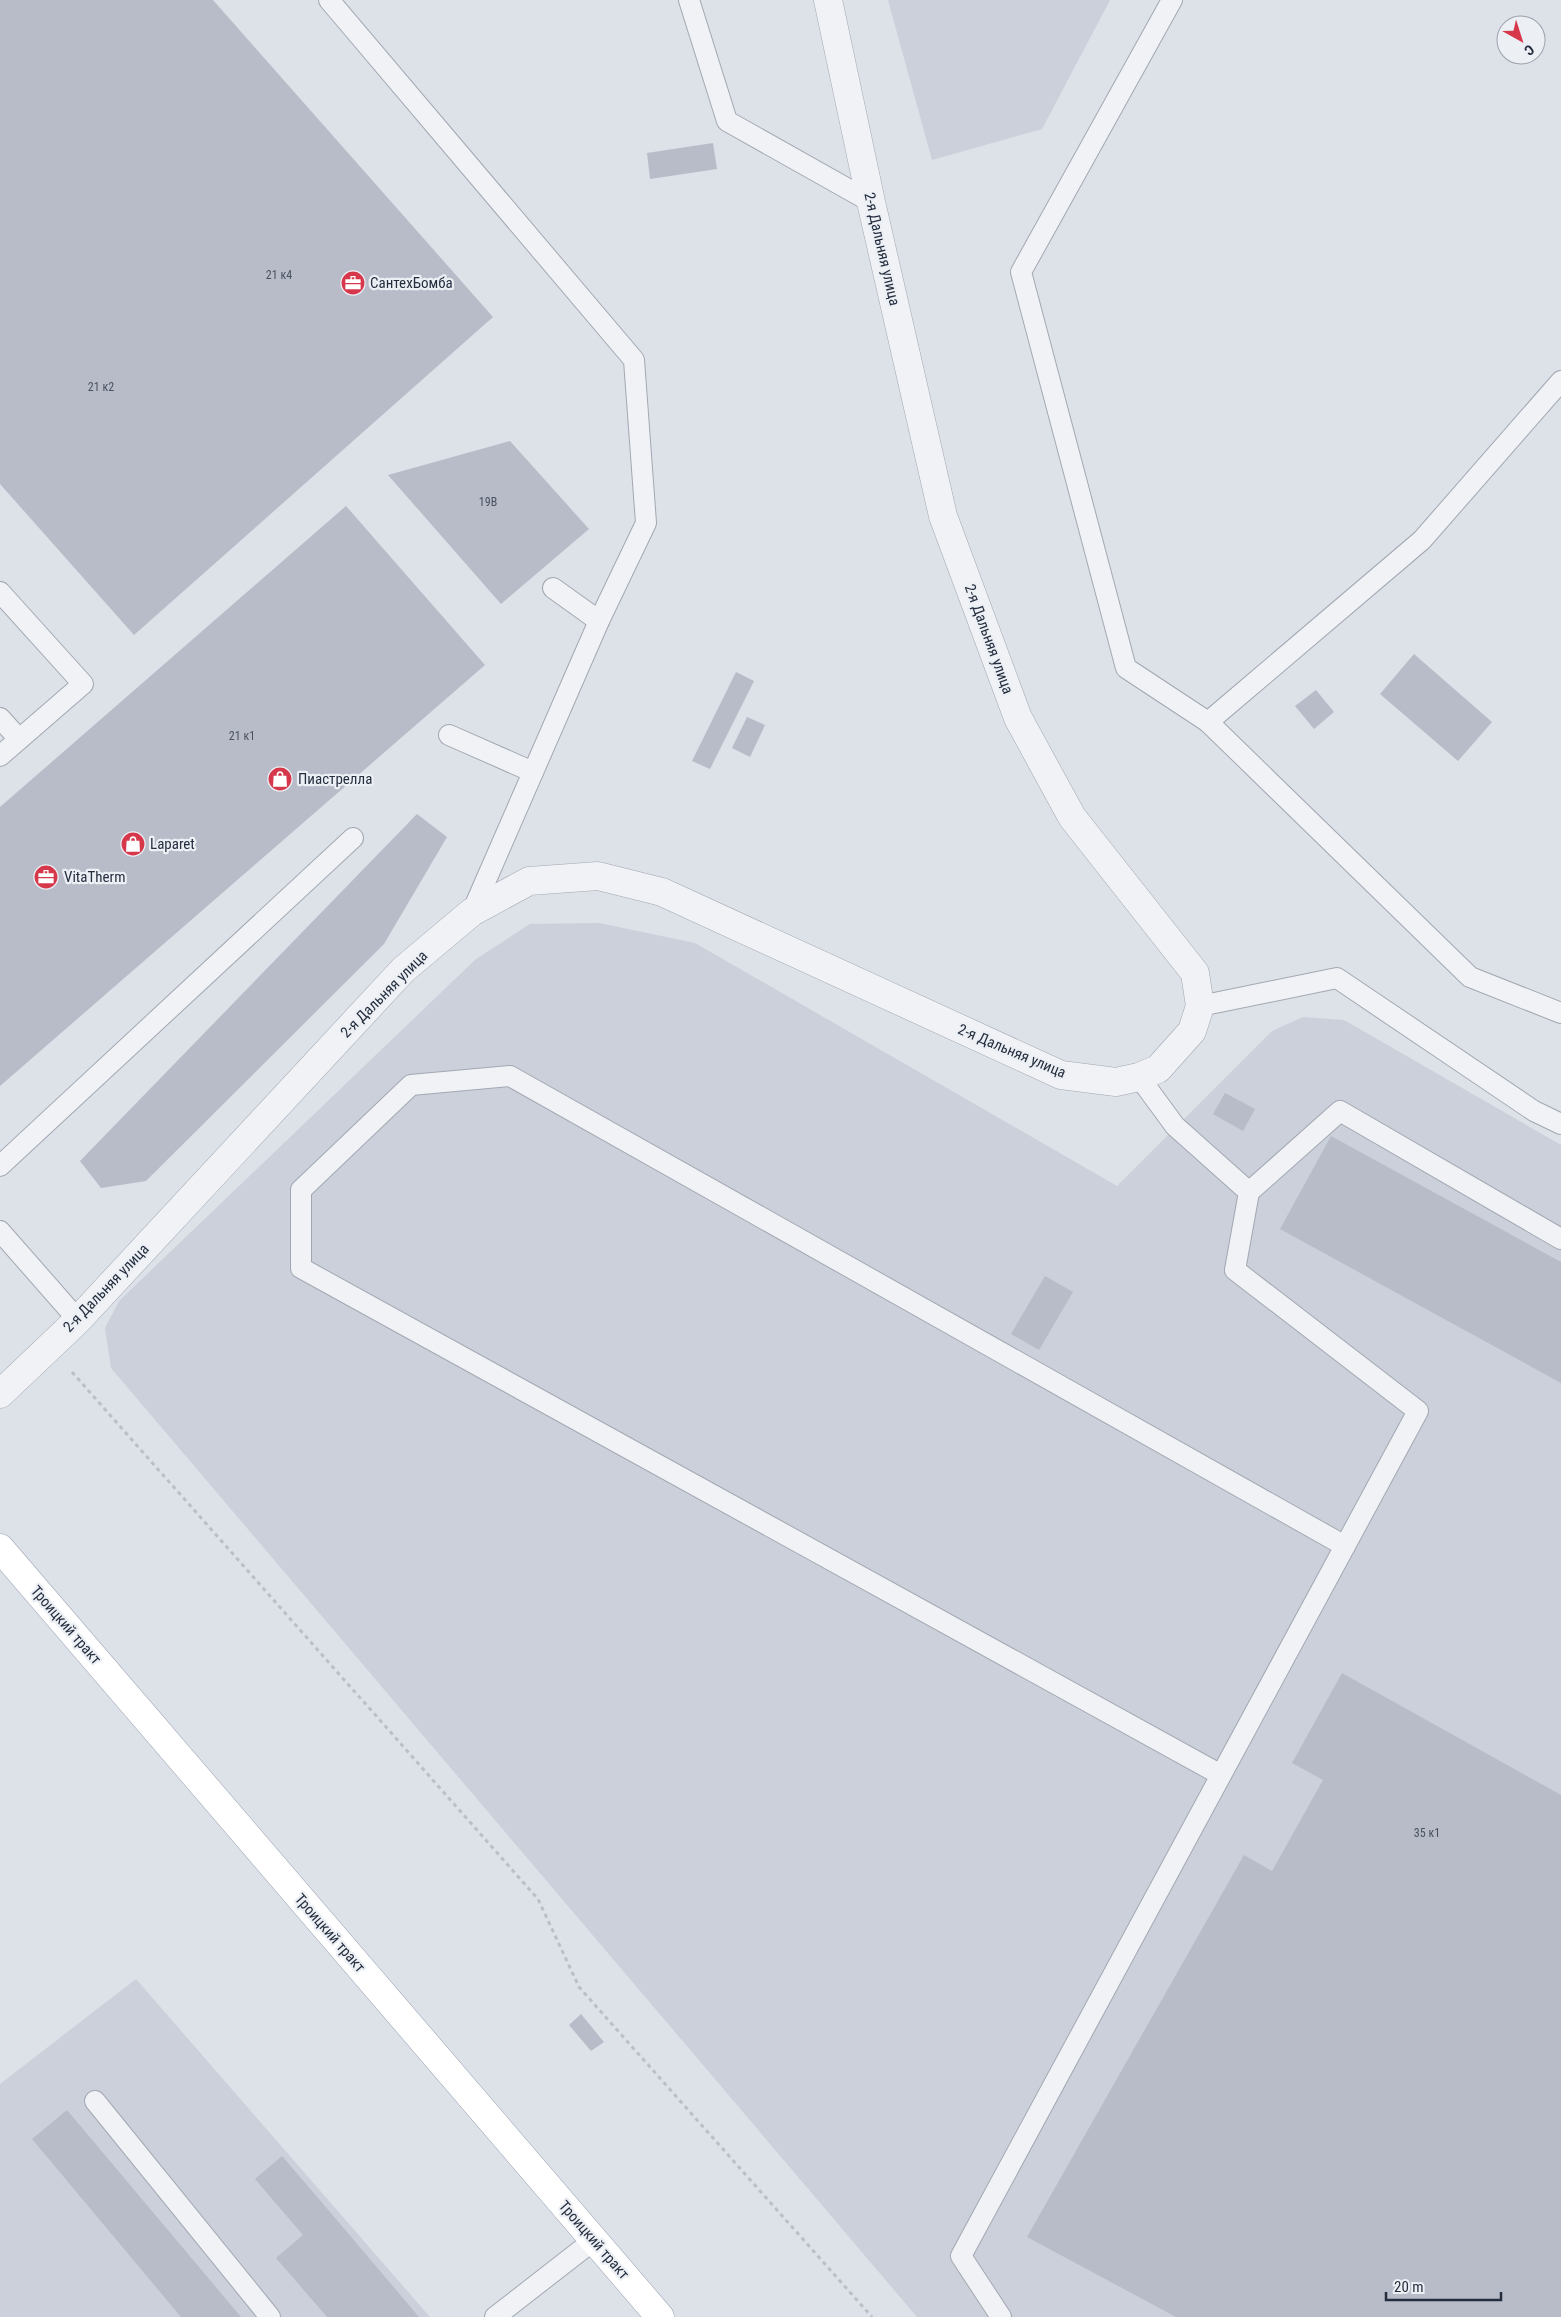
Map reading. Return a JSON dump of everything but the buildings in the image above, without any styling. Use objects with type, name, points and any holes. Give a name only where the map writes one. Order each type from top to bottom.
[{"type":"main road","name":"Троицкий тракт","points":[[0,1548],[660,2317]]},
{"type":"street","name":"2-я Дальняя улица","points":[[0,1394],[78,1320],[403,970],[472,912],[529,881],[598,876],[662,892],[1061,1075],[1116,1082],[1139,1077],[1158,1068],[1192,1031],[1200,1006],[1195,973],[1072,817],[1018,718],[943,516],[871,202],[828,0]]},
{"type":"lane","points":[[329,0],[634,360],[646,524],[599,621],[472,912]]},
{"type":"lane","points":[[689,0],[727,121],[871,202]]},
{"type":"lane","points":[[1172,0],[1021,272],[1126,668],[1208,722],[1470,977],[1561,1013]]},
{"type":"lane","points":[[1208,722],[1422,540],[1561,381]]},
{"type":"lane","points":[[553,588],[599,621]]},
{"type":"lane","points":[[0,592],[83,684],[0,756]]},
{"type":"lane","points":[[0,718],[19,739]]},
{"type":"lane","points":[[449,735],[533,772]]},
{"type":"lane","points":[[0,1166],[353,838]]},
{"type":"lane","points":[[1200,1006],[1337,978],[1534,1111],[1561,1124]]},
{"type":"lane","points":[[1221,1775],[301,1268],[302,1190],[411,1085],[510,1076],[1345,1546]]},
{"type":"lane","points":[[1139,1077],[1175,1126],[1249,1192]]},
{"type":"lane","points":[[1001,2317],[961,2256],[1418,1411],[1235,1270],[1249,1192],[1340,1111],[1561,1239]]},
{"type":"lane","points":[[0,1232],[78,1320]]},
{"type":"lane","points":[[95,2101],[270,2317]]},
{"type":"lane","points":[[495,2317],[594,2240]]},
{"type":"path","points":[[49,1347],[538,1899],[579,1987],[872,2317]]},
{"type":"shaded area","points":[[888,0],[1110,0],[1042,129],[932,160]]},
{"type":"shaded area","points":[[599,923],[695,943],[1117,1186],[1272,1031],[1303,1017],[1344,1020],[1561,1145],[1561,2317],[917,2317],[111,1368],[105,1328],[119,1301],[476,959],[530,924]]},
{"type":"shaded area","points":[[136,1979],[430,2317],[0,2317],[0,2084]]},
{"type":"place","name":"СантехБомба","points":[[353,283]]},
{"type":"place","name":"Пиастрелла","points":[[280,779]]},
{"type":"place","name":"Laparet","points":[[133,844]]},
{"type":"place","name":"VitaTherm","points":[[46,877]]}]
